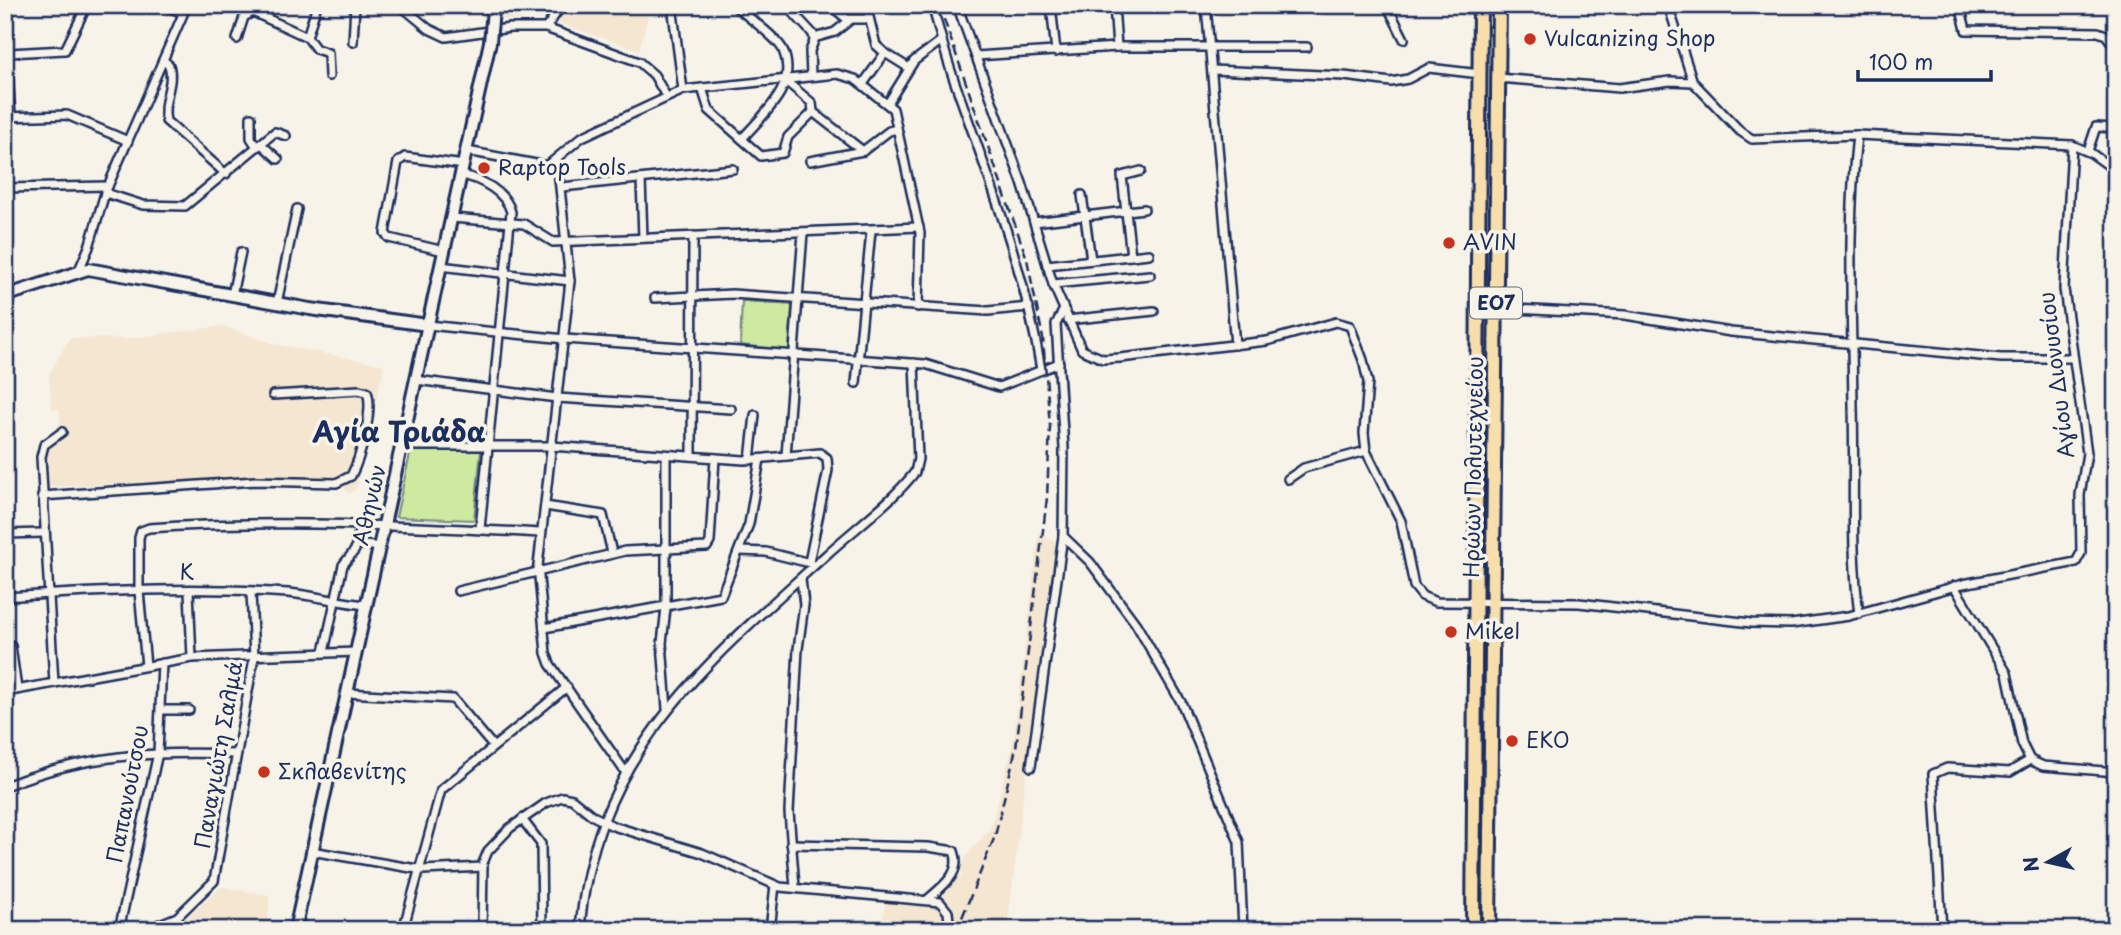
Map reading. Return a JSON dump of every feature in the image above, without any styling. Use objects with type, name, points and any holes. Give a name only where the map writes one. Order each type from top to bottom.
[{"type":"main road","name":"Ηρώων Πολυτεχνείου","points":[[1473,930],[1480,5]]},
{"type":"main road","name":"Ηρώων Πολυτεχνείου","points":[[1489,930],[1499,5]]},
{"type":"main road","name":"Αθηνών","points":[[295,930],[463,170],[490,42],[493,8]]},
{"type":"main road","points":[[5,296],[79,270],[428,325]]},
{"type":"street","points":[[9,53],[67,49],[87,5]]},
{"type":"street","points":[[164,5],[183,13]]},
{"type":"street","points":[[79,270],[89,247],[106,189],[187,5]]},
{"type":"street","points":[[307,37],[317,5]]},
{"type":"street","points":[[353,42],[355,5]]},
{"type":"street","points":[[400,5],[429,29],[446,37],[510,28],[547,28],[639,62],[654,75],[666,96]]},
{"type":"street","points":[[414,15],[415,5]]},
{"type":"street","points":[[547,28],[562,5]]},
{"type":"street","points":[[672,5],[683,90]]},
{"type":"street","points":[[786,5],[814,38]]},
{"type":"street","points":[[830,5],[850,20]]},
{"type":"street","points":[[866,5],[877,46],[909,68]]},
{"type":"street","points":[[932,5],[1011,241],[1029,307],[1041,370]]},
{"type":"street","points":[[957,5],[1034,222],[1053,284],[1082,350],[1103,359],[1267,341],[1336,322],[1350,326],[1368,382],[1364,433],[1366,450],[1401,521],[1416,589],[1422,596],[1436,602],[1579,603],[1780,624],[1859,614],[1954,586],[2007,673],[2022,744],[2030,760],[2043,766],[2116,772]]},
{"type":"street","points":[[1051,5],[1056,52]]},
{"type":"street","points":[[1114,5],[1117,47]]},
{"type":"street","points":[[1206,5],[1236,345]]},
{"type":"street","points":[[1387,5],[1404,39]]},
{"type":"street","points":[[1668,5],[1693,82],[1740,131],[1752,139],[1857,135],[2072,145],[2088,151],[2116,171]]},
{"type":"street","points":[[1960,5],[1962,25],[1966,30],[2098,32],[2106,35],[2116,48]]},
{"type":"street","points":[[702,88],[709,110],[761,156],[780,154],[786,149],[788,138],[795,128],[806,122],[813,113],[812,103],[787,80],[782,48],[735,6]]},
{"type":"street","points":[[237,39],[245,9],[307,37],[313,47],[329,55],[328,76]]},
{"type":"street","points":[[814,38],[835,32],[850,20],[869,19]]},
{"type":"street","points":[[5,27],[9,53],[8,117],[62,114],[128,141]]},
{"type":"street","points":[[811,76],[810,51],[814,38]]},
{"type":"street","points":[[888,103],[909,68],[923,52],[942,40]]},
{"type":"street","points":[[976,56],[1117,47],[1307,47]]},
{"type":"street","points":[[863,84],[885,53]]},
{"type":"street","points":[[163,60],[170,67],[171,74],[164,105],[166,121],[226,174]]},
{"type":"street","points":[[1212,70],[1344,76],[1391,82],[1408,79],[1429,68],[1480,74]]},
{"type":"street","points":[[467,151],[549,166],[582,137],[683,90],[837,74],[863,84],[892,108],[919,228],[918,307]]},
{"type":"street","points":[[1498,78],[1619,88],[1670,81],[1693,82]]},
{"type":"street","points":[[742,139],[787,80]]},
{"type":"street","points":[[813,113],[863,151]]},
{"type":"street","points":[[251,117],[251,138],[278,159]]},
{"type":"street","points":[[2088,151],[2096,127],[2116,128]]},
{"type":"street","points":[[810,161],[863,151],[889,131],[897,129]]},
{"type":"street","points":[[5,188],[106,189],[143,205],[179,207],[194,201],[276,132],[286,136]]},
{"type":"street","points":[[1857,135],[1852,193],[1852,343],[1855,567],[1859,614]]},
{"type":"street","name":"Αγίου Διονυσίου","points":[[1954,586],[2059,568],[2076,562],[2079,557],[2080,495],[2087,453],[2064,289],[2072,145]]},
{"type":"street","points":[[444,251],[390,238],[385,233],[398,162],[405,157],[463,170],[502,196],[510,208],[511,223],[480,529]]},
{"type":"street","points":[[557,160],[570,281],[538,570],[547,658],[626,773]]},
{"type":"street","points":[[562,187],[733,169]]},
{"type":"street","points":[[1131,256],[1122,176],[1141,171]]},
{"type":"street","points":[[641,179],[643,237]]},
{"type":"street","points":[[1082,195],[1091,260]]},
{"type":"street","points":[[277,303],[297,209]]},
{"type":"street","points":[[1034,222],[1144,209]]},
{"type":"street","points":[[452,218],[530,227],[549,242],[871,232],[919,228]]},
{"type":"street","points":[[856,383],[871,232]]},
{"type":"street","points":[[786,456],[803,233]]},
{"type":"street","points":[[692,456],[693,236]]},
{"type":"street","points":[[232,295],[241,252]]},
{"type":"street","points":[[1047,265],[1149,254]]},
{"type":"street","points":[[440,267],[570,281]]},
{"type":"street","points":[[1053,284],[1150,275]]},
{"type":"street","points":[[655,298],[732,294],[988,311],[1029,307]]},
{"type":"street","points":[[1496,308],[1625,315],[1723,331],[2001,358],[2072,358]]},
{"type":"street","points":[[1031,767],[1063,536],[1065,476],[1056,324],[1063,311]]},
{"type":"street","points":[[1067,320],[1154,312]]},
{"type":"street","points":[[428,325],[565,339],[914,363],[952,370],[999,387],[1059,363]]},
{"type":"street","points":[[580,930],[588,876],[605,822],[641,745],[667,709],[718,655],[801,579],[811,564],[909,480],[917,469],[914,363]]},
{"type":"street","points":[[416,380],[557,398],[731,409]]},
{"type":"street","points":[[42,496],[243,482],[336,483],[348,479],[355,468],[364,436],[369,405],[367,392],[359,390],[274,395]]},
{"type":"street","points":[[750,460],[755,415]]},
{"type":"street","points":[[54,683],[47,594],[42,448],[62,432]]},
{"type":"street","points":[[403,446],[551,446],[750,460],[820,453],[825,455],[828,464],[811,564]]},
{"type":"street","points":[[1288,479],[1304,468],[1366,450]]},
{"type":"street","points":[[666,455],[666,608],[662,643],[667,709]]},
{"type":"street","points":[[458,591],[612,553],[688,550],[710,545],[715,458]]},
{"type":"street","points":[[544,628],[721,596],[749,524],[760,460]]},
{"type":"street","points":[[545,506],[603,515],[612,553]]},
{"type":"street","points":[[146,666],[139,591],[139,538],[141,531],[149,528],[229,523],[361,523],[541,533]]},
{"type":"street","points":[[324,652],[337,603],[343,565],[357,544],[361,523]]},
{"type":"street","points":[[5,534],[44,533]]},
{"type":"street","points":[[1063,536],[1090,562],[1136,624],[1168,675],[1186,714],[1239,842],[1243,930]]},
{"type":"street","points":[[357,544],[380,547]]},
{"type":"street","points":[[740,551],[761,551],[811,564]]},
{"type":"street","points":[[795,887],[790,795],[798,649],[804,605],[801,579]]},
{"type":"street","name":"Κ","points":[[5,597],[139,591],[251,592],[290,593],[367,606]]},
{"type":"street","points":[[189,591],[192,658]]},
{"type":"street","name":"Παναγιώτη Σαλμά","points":[[145,930],[177,917],[214,881],[254,655],[251,592]]},
{"type":"street","points":[[5,642],[10,646],[9,657],[17,690]]},
{"type":"street","points":[[5,692],[192,658],[356,652]]},
{"type":"street","name":"Παπανούτσου","points":[[119,930],[158,754],[162,663]]},
{"type":"street","points":[[403,930],[440,790],[492,745],[567,687]]},
{"type":"street","points":[[347,693],[453,699],[492,745]]},
{"type":"street","points":[[161,710],[189,710]]},
{"type":"street","points":[[5,786],[86,760],[158,754],[237,754]]},
{"type":"street","points":[[1942,930],[1933,774],[1947,768],[2010,772],[2030,760]]},
{"type":"street","points":[[482,930],[483,867],[486,856],[495,842],[522,819],[554,799],[566,797],[605,822],[711,856],[775,885],[927,900],[944,906],[950,930]]},
{"type":"street","points":[[522,819],[541,844],[542,930]]},
{"type":"street","points":[[791,844],[928,847],[954,851],[956,860],[950,881],[927,900]]},
{"type":"street","points":[[311,851],[419,870],[467,870],[483,867]]},
{"type":"street","points":[[770,930],[775,885]]},
{"type":"shaded area","points":[[502,5],[651,5],[639,50],[543,18],[501,20]]},
{"type":"shaded area","points":[[223,326],[274,344],[384,365],[356,490],[348,493],[336,478],[298,476],[47,487],[45,450],[53,442],[61,418],[59,409],[52,409],[49,374],[70,338],[125,339]]},
{"type":"shaded area","points":[[1039,534],[1057,543],[1045,616],[1007,930],[882,930],[886,895],[931,900],[961,876],[963,862],[991,828],[1013,744]]},
{"type":"shaded area","points":[[221,887],[269,895],[268,930],[173,930]]},
{"type":"green space","points":[[742,301],[792,305],[789,350],[740,345]]},
{"type":"green space","points":[[411,450],[481,450],[474,520],[396,517]]},
{"type":"railway","points":[[939,5],[1027,259],[1043,338],[1050,426],[1047,498],[1016,748],[995,836],[957,930]]},
{"type":"place","name":"Vulcanizing Shop","points":[[1530,39]]},
{"type":"place","name":"Raptop Tools","points":[[484,168]]},
{"type":"place","name":"AVIN","points":[[1449,243]]},
{"type":"place","name":"Mikel","points":[[1451,632]]},
{"type":"place","name":"EKO","points":[[1512,741]]},
{"type":"place","name":"Σκλαβενίτης","points":[[264,772]]},
{"type":"district","name":"Αγία Τριάδα","points":[[399,432]]}]
